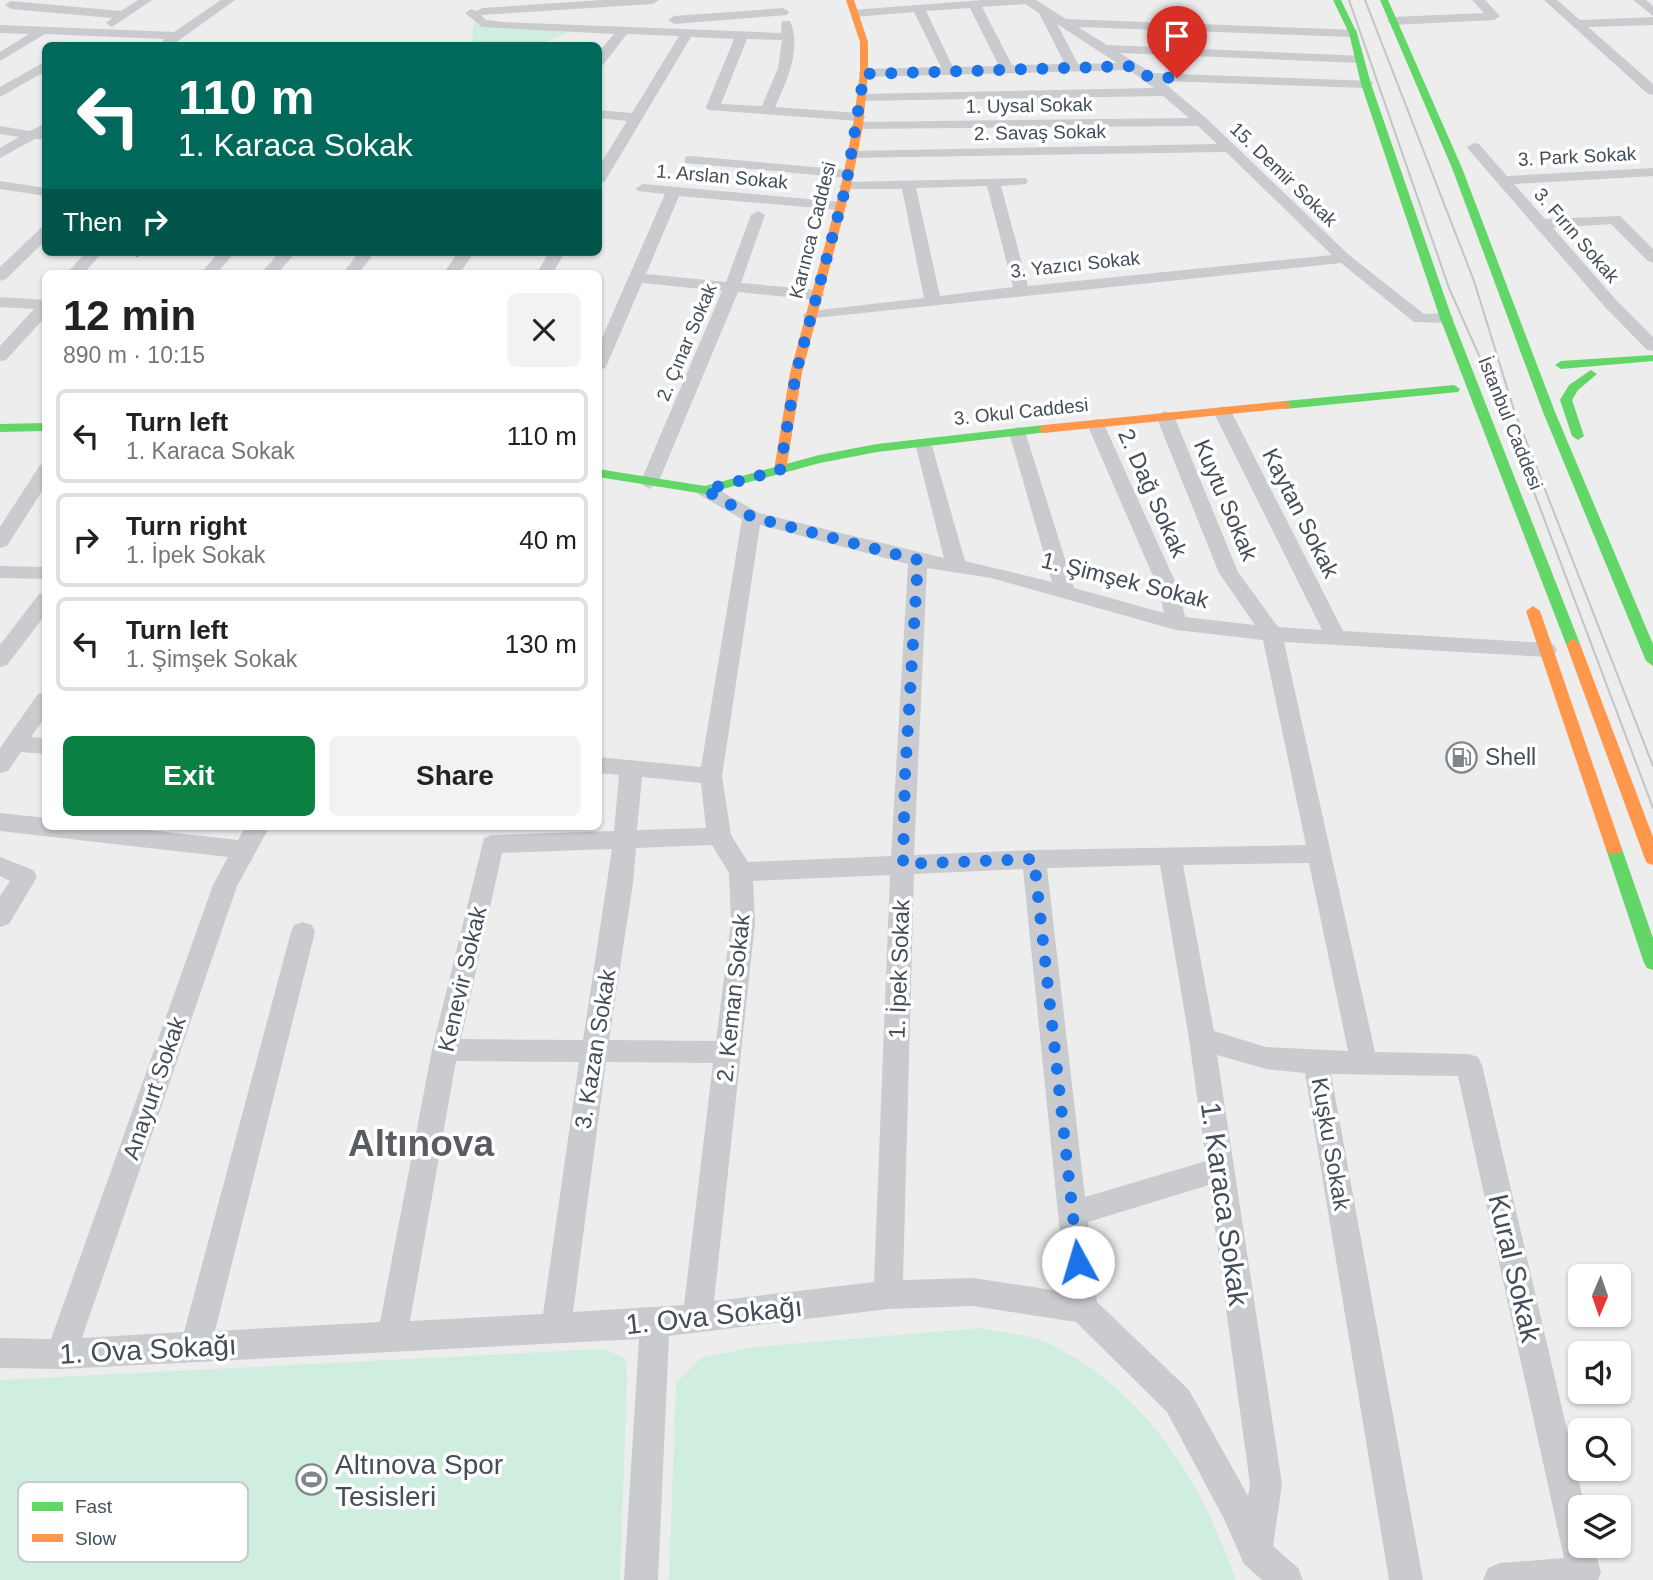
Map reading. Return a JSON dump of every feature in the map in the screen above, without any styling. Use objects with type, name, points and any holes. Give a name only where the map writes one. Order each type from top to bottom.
[{"type":"main road","name":"İstanbul Caddesi","points":[[1337,0],[1353,33],[1366,84],[1446,318],[1526,518],[1653,859]]},
{"type":"main road","name":"İstanbul Caddesi","points":[[1384,0],[1462,180],[1547,405],[1653,661]]},
{"type":"main road","name":"Karınca Caddesi","points":[[780,470],[796,373],[847,180],[862,97],[864,42],[853,6]]},
{"type":"main road","points":[[1525,347],[1539,357],[1564,365],[1653,359]]},
{"type":"main road","points":[[1547,405],[1549,389],[1567,379],[1653,359]]},
{"type":"main road","points":[[1587,456],[1564,402],[1569,389],[1591,374]]},
{"type":"main road","name":"3. Okul Caddesi","points":[[602,474],[705,490],[831,457],[924,443],[1164,416],[1476,393]]},
{"type":"main road","points":[[0,428],[42,427]]},
{"type":"main road","points":[[1528,597],[1653,963]]},
{"type":"street","points":[[83,42],[146,0]]},
{"type":"street","points":[[168,42],[229,0]]},
{"type":"street","points":[[470,7],[653,0]]},
{"type":"street","points":[[853,6],[918,8],[1028,0]]},
{"type":"street","name":"15. Demir Sokak","points":[[1028,0],[1149,77],[1202,122],[1344,258],[1420,319],[1446,318]]},
{"type":"street","points":[[1393,21],[1494,16],[1478,0]]},
{"type":"street","points":[[1550,0],[1653,91]]},
{"type":"street","points":[[1639,0],[1653,12]]},
{"type":"street","points":[[583,3],[588,28]]},
{"type":"street","points":[[974,4],[1008,70]]},
{"type":"street","points":[[10,6],[123,15]]},
{"type":"street","points":[[555,40],[588,28],[780,6],[790,37],[784,71],[767,110]]},
{"type":"street","points":[[470,7],[482,23],[504,26],[790,37]]},
{"type":"street","points":[[918,8],[949,71]]},
{"type":"street","points":[[1044,10],[1074,68]]},
{"type":"street","points":[[1577,24],[1653,21]]},
{"type":"street","points":[[1063,23],[1353,33]]},
{"type":"street","points":[[0,29],[176,36]]},
{"type":"street","points":[[602,57],[624,30]]},
{"type":"street","points":[[0,57],[41,31]]},
{"type":"street","points":[[602,175],[687,33]]},
{"type":"street","name":"1. Uysal Sokak","points":[[742,35],[713,107],[767,110],[858,121],[1202,122]]},
{"type":"street","points":[[1107,48],[1359,59]]},
{"type":"street","points":[[864,74],[1134,66]]},
{"type":"street","points":[[0,93],[42,67]]},
{"type":"street","points":[[1637,76],[1653,75]]},
{"type":"street","points":[[1149,77],[1366,84]]},
{"type":"street","points":[[862,97],[1165,92]]},
{"type":"street","points":[[602,114],[637,118]]},
{"type":"street","points":[[0,130],[41,133]]},
{"type":"street","points":[[0,154],[41,133]]},
{"type":"street","name":"3. Fırın Sokak","points":[[1474,147],[1611,304],[1653,346]]},
{"type":"street","name":"2. Savaş Sokak","points":[[852,155],[1228,148]]},
{"type":"street","points":[[690,160],[768,190],[847,180],[908,184],[1021,181]]},
{"type":"street","name":"3. Park Sokak","points":[[1504,180],[1653,172]]},
{"type":"street","points":[[993,183],[1022,291]]},
{"type":"street","points":[[908,184],[933,301]]},
{"type":"street","points":[[0,185],[42,191]]},
{"type":"street","name":"1. Arslan Sokak","points":[[643,188],[674,191],[768,190],[840,206]]},
{"type":"street","name":"2. Çınar Sokak","points":[[649,483],[732,287],[768,190]]},
{"type":"street","points":[[602,357],[674,191]]},
{"type":"street","points":[[1542,224],[1615,219],[1653,258]]},
{"type":"street","points":[[0,276],[42,235]]},
{"type":"street","points":[[0,254],[19,257]]},
{"type":"street","points":[[78,270],[90,256]]},
{"type":"street","points":[[211,270],[223,256]]},
{"type":"street","points":[[272,270],[284,256]]},
{"type":"street","points":[[353,270],[364,256]]},
{"type":"street","name":"3. Yazıcı Sokak","points":[[811,316],[1344,258]]},
{"type":"street","points":[[635,278],[817,295]]},
{"type":"street","points":[[0,302],[42,305]]},
{"type":"street","points":[[0,356],[42,309]]},
{"type":"street","name":"Kaytan Sokak","points":[[1223,411],[1336,638]]},
{"type":"street","name":"Kuytu Sokak","points":[[1164,416],[1229,573],[1272,634]]},
{"type":"street","name":"2. Dağ Sokak","points":[[1096,424],[1169,590],[1176,624]]},
{"type":"street","points":[[1018,432],[1065,592]]},
{"type":"street","points":[[924,443],[956,566]]},
{"type":"street","points":[[0,542],[42,475]]},
{"type":"street","name":"1. Şimşek Sokak","points":[[705,490],[752,517],[918,560],[992,572],[1176,624],[1272,634],[1547,650]]},
{"type":"street","name":"2. Keman Sokak","points":[[696,1319],[743,923],[741,872],[719,836],[711,776],[752,517]]},
{"type":"street","name":"1. İpek Sokak","points":[[888,1295],[905,776],[918,560]]},
{"type":"street","points":[[0,572],[42,573]]},
{"type":"street","points":[[0,660],[42,604]]},
{"type":"street","name":"Kuşku Sokak","points":[[1272,634],[1364,1063],[1317,1062],[1406,1580]]},
{"type":"street","points":[[0,765],[42,705]]},
{"type":"street","points":[[15,744],[42,747]]},
{"type":"street","points":[[602,765],[711,776]]},
{"type":"street","name":"3. Kazan Sokak","points":[[555,1329],[594,1050],[621,884],[631,769]]},
{"type":"street","points":[[0,822],[42,827]]},
{"type":"street","points":[[70,830],[244,850]]},
{"type":"street","name":"Anayurt Sokak","points":[[61,1354],[225,885],[256,830]]},
{"type":"street","name":"Kenevir Sokak","points":[[392,1338],[445,1050],[496,835],[625,840],[719,836]]},
{"type":"street","points":[[741,872],[1034,859],[1321,854]]},
{"type":"street","name":"1. Karaca Sokak","points":[[1170,856],[1202,1039],[1266,1484],[1256,1552]]},
{"type":"street","points":[[1034,859],[1083,1309],[1178,1401],[1236,1507],[1256,1552],[1286,1580]]},
{"type":"street","points":[[0,866],[25,877],[0,917]]},
{"type":"street","points":[[196,1345],[303,932]]},
{"type":"street","points":[[1202,1039],[1266,1058],[1317,1062]]},
{"type":"street","points":[[445,1050],[728,1052]]},
{"type":"street","name":"Kural Sokak","points":[[1364,1063],[1469,1065],[1584,1573],[1500,1580]]},
{"type":"street","points":[[1073,1214],[1220,1169]]},
{"type":"street","name":"1. Ova Sokağı","points":[[0,1353],[61,1354],[196,1345],[655,1324],[888,1295],[973,1292],[1083,1309]]},
{"type":"street","points":[[641,1580],[655,1324]]},
{"type":"green space","points":[[473,23],[567,33],[544,42],[472,42]]},
{"type":"green space","points":[[980,1328],[1048,1343],[1083,1363],[1114,1386],[1166,1442],[1187,1474],[1206,1508],[1236,1580],[669,1580],[676,1383],[701,1358],[754,1347]]},
{"type":"green space","name":"Altınova Spor Tesisleri","points":[[601,1349],[625,1357],[627,1378],[620,1580],[0,1580],[0,1380]]},
{"type":"tram line","points":[[1349,0],[1449,288],[1502,407],[1653,808]]},
{"type":"tram line","points":[[1365,0],[1474,281],[1514,410],[1653,766]]},
{"type":"traffic: fast","points":[[1337,0],[1353,33],[1366,84],[1446,318],[1573,644]]},
{"type":"traffic: fast","points":[[1384,0],[1457,168],[1549,412],[1653,661]]},
{"type":"traffic: fast","points":[[1561,365],[1653,358]]},
{"type":"traffic: fast","points":[[1578,436],[1566,400],[1573,388],[1591,374]]},
{"type":"traffic: fast","points":[[1285,405],[1454,389]]},
{"type":"traffic: fast","points":[[0,428],[42,427]]},
{"type":"traffic: fast","points":[[602,474],[705,490],[819,459],[877,448],[1044,429]]},
{"type":"traffic: fast","points":[[1614,849],[1653,963]]},
{"type":"traffic: slow","points":[[780,470],[796,373],[846,186],[858,126],[864,73],[864,42],[850,0]]},
{"type":"traffic: slow","points":[[1044,429],[1285,405]]},
{"type":"traffic: slow","points":[[1533,611],[1614,849]]},
{"type":"traffic: slow","points":[[1573,644],[1653,859]]},
{"type":"place","name":"Shell","points":[[1462,757]]},
{"type":"place","name":"Altınova Spor Tesisleri","points":[[312,1480]]},
{"type":"district","name":"Altınova","points":[[421,1143]]},
{"type":"route","points":[[1078,1262],[1034,859],[903,864],[905,776],[918,560],[752,517],[705,490],[780,470],[796,373],[846,186],[858,126],[864,74],[1134,66],[1149,77],[1177,78]]}]
